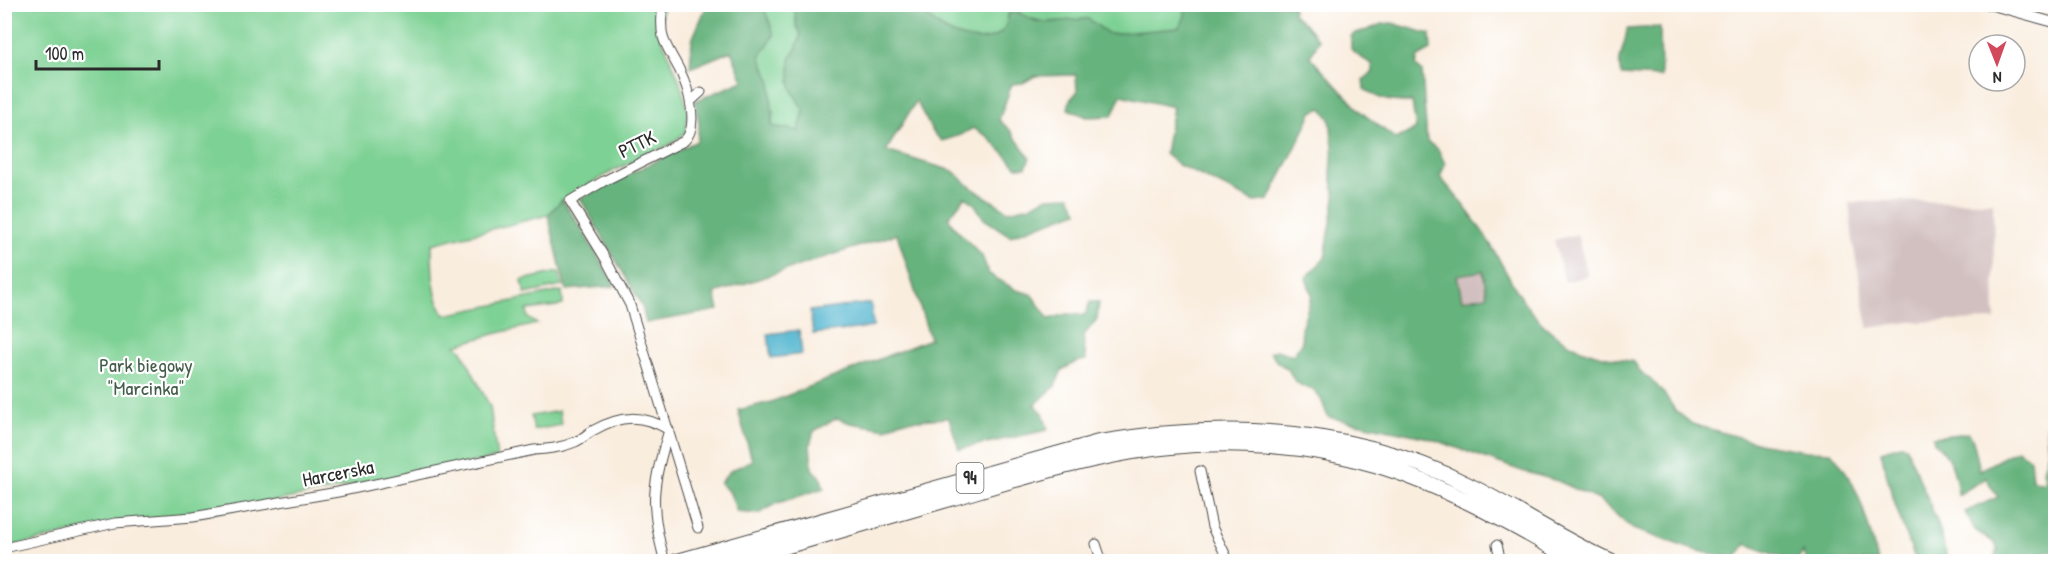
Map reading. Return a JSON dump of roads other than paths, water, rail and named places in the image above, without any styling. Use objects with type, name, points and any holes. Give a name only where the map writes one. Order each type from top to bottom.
[{"type":"main road","name":"94","points":[[676,561],[1097,443],[1141,435],[1230,429],[1328,438],[1375,449],[1469,485],[1556,534],[1611,561]]},
{"type":"main road","name":"94","points":[[731,561],[1098,458],[1156,448],[1223,445],[1299,449],[1376,465],[1455,495],[1578,561]]},
{"type":"street","name":"PTTK","points":[[664,4],[662,10],[663,38],[681,72],[690,102],[689,137],[570,201],[605,258],[630,305],[669,430]]},
{"type":"street","points":[[1987,4],[2055,23]]},
{"type":"street","points":[[690,102],[701,92]]},
{"type":"street","name":"Harcerska","points":[[4,548],[115,523],[193,517],[338,492],[534,450],[558,448],[575,442],[616,420],[634,418],[650,420],[669,430]]},
{"type":"street","points":[[669,430],[698,528]]},
{"type":"street","points":[[665,561],[657,533],[654,489],[669,430]]},
{"type":"street","points":[[1200,471],[1212,527],[1229,561]]},
{"type":"street","points":[[1096,544],[1102,561]]},
{"type":"street","points":[[1497,545],[1501,561]]},
{"type":"water","points":[[871,303],[873,327],[813,334],[810,311]]},
{"type":"water","points":[[799,330],[802,354],[771,358],[768,334]]},
{"type":"park label","name":"Park biegowy \"Marcinka\"","points":[[146,376]]}]
